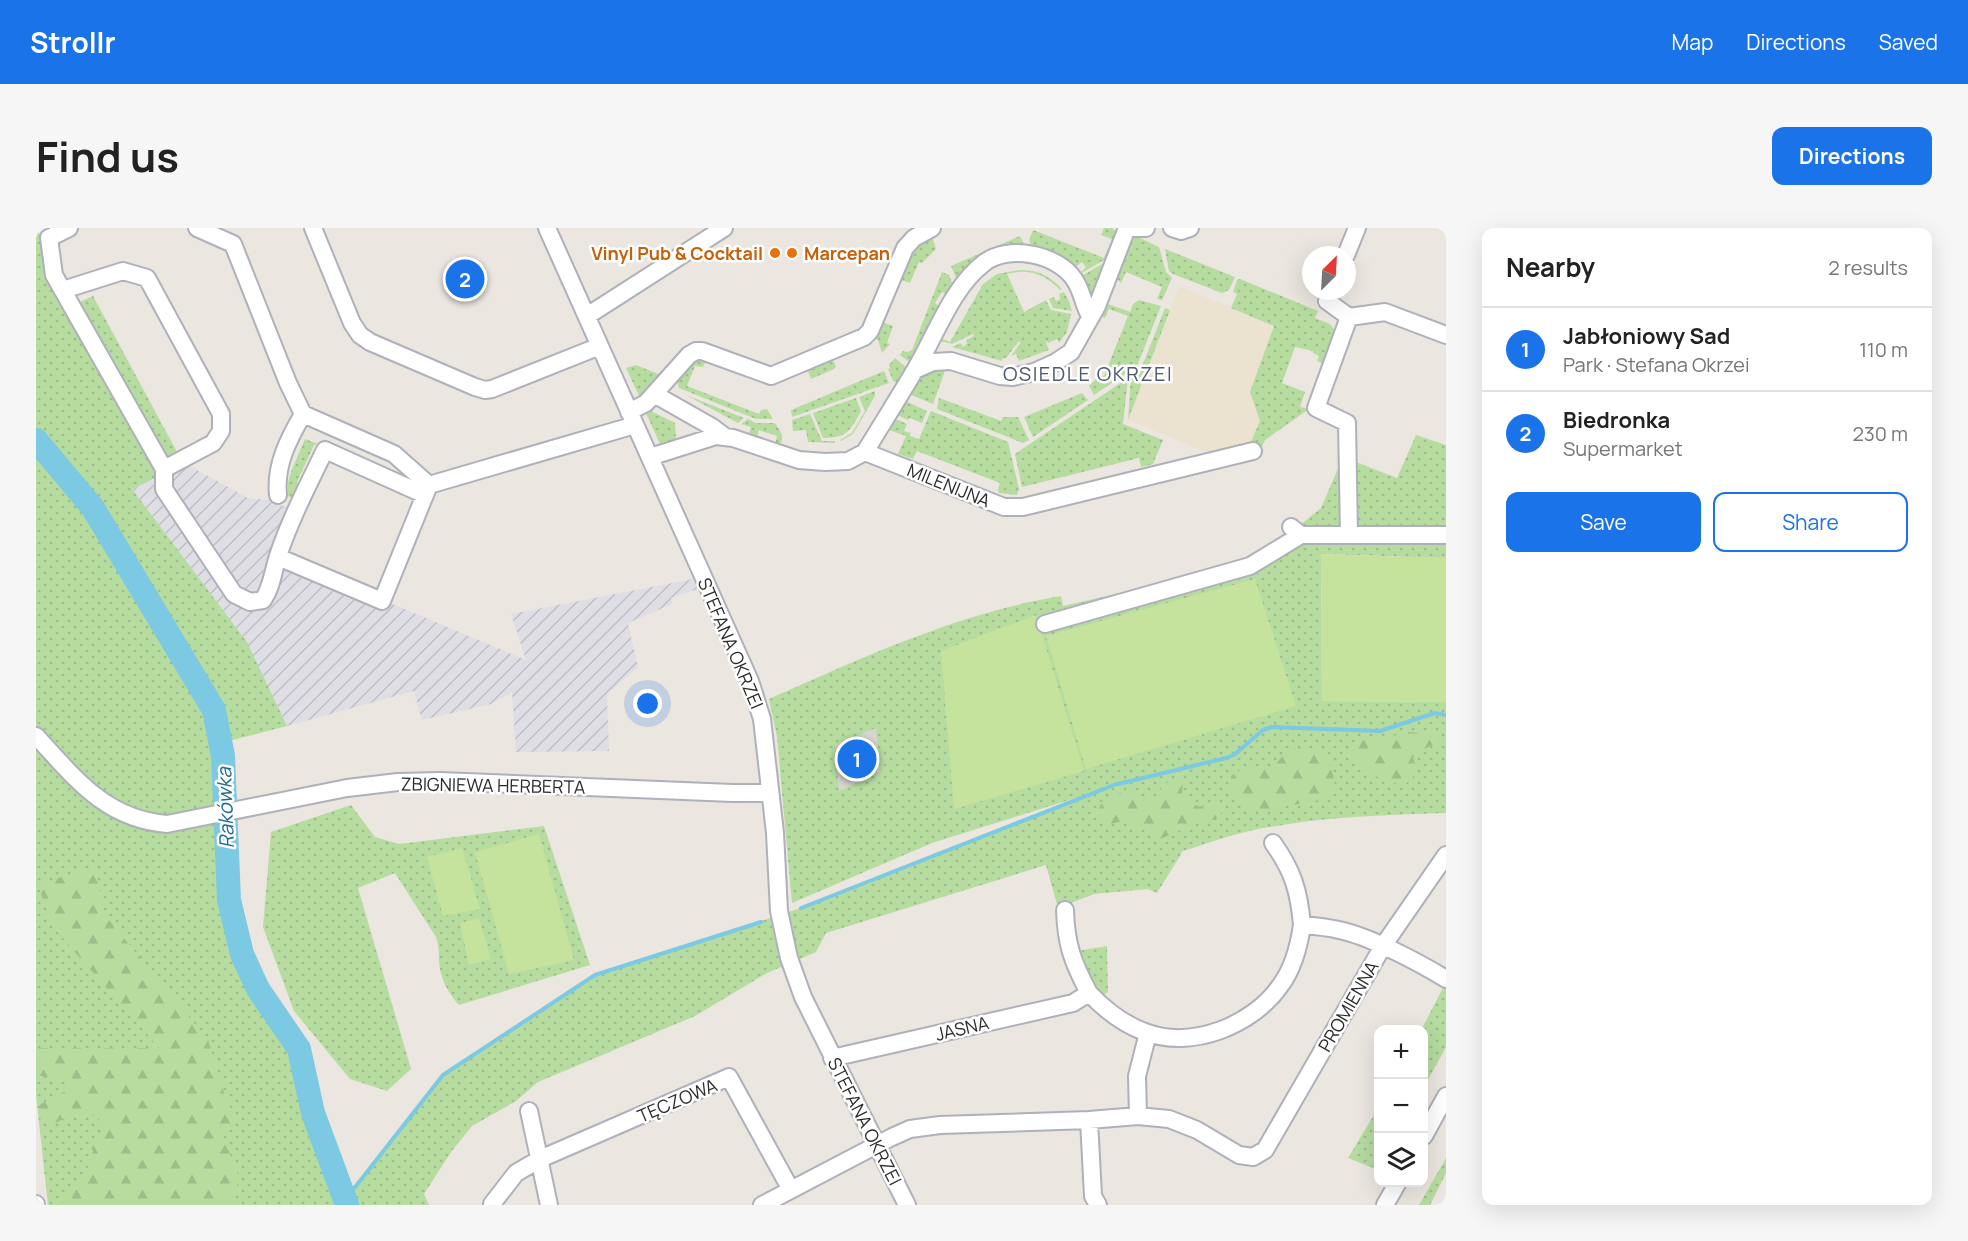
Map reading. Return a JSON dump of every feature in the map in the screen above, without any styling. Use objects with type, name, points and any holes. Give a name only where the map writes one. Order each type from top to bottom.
[{"type":"street","points":[[69,228],[49,238],[54,275],[164,469],[164,489],[234,594],[250,602],[263,600],[269,592],[278,557],[299,504],[325,450],[427,490],[632,418],[689,355],[696,351],[702,351],[771,376],[864,338],[870,330],[905,248],[914,238],[932,228]]},
{"type":"street","points":[[197,228],[233,244],[288,383],[303,414],[394,454],[427,490]]},
{"type":"street","points":[[313,228],[352,323],[360,335],[369,342],[475,387],[492,389],[600,346]]},
{"type":"street","name":"STEFANA OKRZEI","points":[[547,228],[750,681],[762,719],[775,833],[779,911],[789,958],[803,997],[832,1058],[907,1205]]},
{"type":"street","points":[[586,316],[724,228]]},
{"type":"street","points":[[915,370],[943,360],[1000,376],[1013,377],[1034,372],[1071,352],[1097,306],[1127,228]]},
{"type":"street","points":[[1132,228],[1146,228]]},
{"type":"street","points":[[1172,228],[1181,231],[1190,228]]},
{"type":"street","points":[[1350,246],[1357,228]]},
{"type":"street","points":[[654,394],[724,436],[799,460],[825,462],[848,460],[865,452],[964,284],[985,261],[1016,254],[1053,260],[1074,279],[1090,316]]},
{"type":"street","points":[[63,290],[123,271],[147,278],[221,414],[221,431],[213,443],[164,469]]},
{"type":"street","points":[[1327,300],[1349,317],[1385,312],[1446,335]]},
{"type":"street","points":[[1349,317],[1316,408],[1347,423],[1349,535]]},
{"type":"street","points":[[278,495],[276,480],[281,457],[303,414]]},
{"type":"street","points":[[650,457],[708,437],[724,436]]},
{"type":"street","name":"MILENIJNA","points":[[865,452],[1004,507],[1023,507],[1253,451]]},
{"type":"street","points":[[278,557],[382,601],[427,490]]},
{"type":"street","points":[[1045,624],[1250,566],[1296,531],[1349,535],[1446,535]]},
{"type":"street","name":"ZBIGNIEWA HERBERTA","points":[[36,736],[88,791],[120,813],[143,821],[167,824],[347,788],[398,782],[440,781],[770,793]]},
{"type":"street","points":[[1065,910],[1067,944],[1078,973],[1089,993],[1115,1017],[1148,1033],[1168,1036],[1192,1037],[1218,1031],[1242,1021],[1264,1004],[1281,985],[1292,963],[1302,925],[1296,883],[1285,860],[1273,843]]},
{"type":"street","name":"PROMIENNA","points":[[1138,1116],[1169,1119],[1197,1130],[1239,1155],[1253,1157],[1265,1150],[1383,946],[1446,855]]},
{"type":"street","points":[[1302,925],[1341,930],[1383,946],[1446,980]]},
{"type":"street","name":"JASNA","points":[[832,1058],[1073,1003],[1089,993]]},
{"type":"street","points":[[762,1205],[910,1129],[1138,1116],[1137,1076],[1148,1033]]},
{"type":"street","name":"TĘCZOWA","points":[[492,1204],[516,1173],[540,1159],[729,1077],[791,1190]]},
{"type":"street","points":[[1426,1133],[1446,1096]]},
{"type":"street","points":[[529,1111],[549,1205]]},
{"type":"street","points":[[1089,1120],[1093,1196],[1098,1205]]},
{"type":"street","points":[[1385,1205],[1395,1187]]},
{"type":"shaded area","points":[[1179,286],[1275,326],[1250,392],[1260,421],[1250,444],[1211,454],[1128,420]]},
{"type":"shaded area","points":[[188,465],[248,498],[268,500],[291,509],[271,553],[526,660],[511,614],[693,579],[698,589],[671,598],[672,604],[628,623],[638,667],[607,694],[609,751],[516,752],[512,692],[491,704],[422,720],[414,691],[287,726],[247,642],[132,489]]},
{"type":"shaded area","points":[[876,728],[880,772],[839,791],[835,745]]},
{"type":"green space","points":[[36,228],[78,303],[93,296],[184,465],[132,489],[247,642],[287,726],[221,743],[229,900],[242,954],[258,989],[299,1049],[313,1113],[345,1199],[443,1075],[595,975],[801,908],[1101,790],[932,843],[792,903],[777,737],[769,699],[912,638],[985,613],[1061,596],[1063,606],[1239,566],[1275,545],[1321,508],[1343,457],[1397,478],[1416,435],[1446,445],[1446,558],[1321,554],[1322,701],[1446,702],[1446,813],[1322,820],[1273,826],[1241,833],[1183,851],[1157,893],[1148,889],[1094,894],[1058,908],[1046,865],[826,933],[816,952],[767,973],[695,1016],[538,1082],[516,1101],[472,1126],[451,1152],[424,1194],[429,1205],[48,1205],[36,1095]]},
{"type":"green space","points":[[1104,228],[1112,228],[1118,233],[1111,256],[1078,275],[1086,267],[1082,262],[1073,269],[1033,249],[1029,240],[1033,230],[1104,258],[1112,239],[1101,235]]},
{"type":"green space","points":[[931,233],[936,249],[922,263],[919,262],[910,283],[898,279],[909,252]]},
{"type":"green space","points":[[1138,235],[1159,247],[1166,272],[1172,278],[1162,300],[1157,299],[1162,287],[1126,272],[1121,283],[1116,278],[1130,236]]},
{"type":"green space","points":[[1020,236],[1026,249],[958,282],[951,266]]},
{"type":"green space","points":[[1165,249],[1235,277],[1229,290],[1222,293],[1173,274],[1169,271]]},
{"type":"green space","points":[[1109,260],[1093,302],[1080,277]]},
{"type":"green space","points":[[1020,270],[1043,274],[1062,289],[1060,290],[1042,276],[1029,272],[1007,274],[1024,312],[1046,300],[1051,310],[1071,314],[1067,332],[1059,343],[1057,339],[1048,343],[1045,340],[1049,350],[1019,361],[1016,354],[1011,356],[1021,342],[1018,342],[1002,361],[952,347],[961,343],[963,347],[967,344],[966,340],[974,336],[973,334],[952,344],[936,340],[940,338],[950,342],[983,284],[997,274]]},
{"type":"green space","points":[[942,272],[949,275],[955,290],[950,296],[942,292],[935,303],[943,309],[912,364],[900,355],[903,351],[912,350]]},
{"type":"green space","points":[[1240,279],[1318,311],[1315,318],[1330,324],[1338,335],[1327,365],[1317,361],[1319,356],[1313,351],[1295,347],[1282,383],[1305,392],[1300,407],[1309,409],[1265,440],[1261,449],[1254,450],[1250,444],[1260,421],[1250,392],[1274,326],[1231,308],[1237,294],[1233,292],[1237,280]]},
{"type":"green space","points":[[1064,292],[1072,311],[1053,308],[1049,299],[1054,297],[1056,301],[1060,299],[1059,294]]},
{"type":"green space","points":[[1139,300],[1161,306],[1137,366],[1094,395],[1089,386],[1100,375],[1104,376],[1128,316],[1109,309],[1105,318],[1096,314],[1108,304],[1130,312],[1133,304]]},
{"type":"green space","points":[[1165,308],[1170,310],[1128,420],[1131,376],[1141,369]]},
{"type":"green space","points":[[882,322],[893,326],[887,343],[890,344],[882,353],[878,340],[875,338]]},
{"type":"green space","points":[[895,358],[908,369],[898,383],[893,381],[888,369]]},
{"type":"green space","points":[[704,359],[703,367],[695,366],[687,386],[759,414],[761,410],[767,409],[773,419],[756,419],[679,388],[677,380],[696,360]]},
{"type":"green space","points":[[831,361],[836,366],[834,369],[811,379],[808,371]]},
{"type":"green space","points":[[636,365],[658,374],[662,370],[668,372],[641,400],[626,368]]},
{"type":"green space","points":[[947,365],[933,404],[907,393],[924,374]]},
{"type":"green space","points":[[884,371],[889,383],[792,417],[791,410]]},
{"type":"green space","points":[[1128,378],[1123,424],[1163,440],[1153,464],[1141,467],[1139,458],[1022,487],[1015,454]]},
{"type":"green space","points":[[875,391],[875,396],[853,434],[841,441],[852,433],[865,411],[859,397]]},
{"type":"green space","points":[[1082,393],[1088,400],[1033,437],[1024,417]]},
{"type":"green space","points":[[686,395],[744,418],[738,423]]},
{"type":"green space","points":[[856,398],[861,411],[851,428],[838,436],[823,438],[813,413]]},
{"type":"green space","points":[[939,398],[1001,421],[1003,417],[1018,417],[1029,440],[1023,443],[937,409]]},
{"type":"green space","points":[[903,400],[927,411],[922,423],[895,414]]},
{"type":"green space","points":[[647,409],[675,423],[676,440],[660,444],[645,411]]},
{"type":"green space","points":[[931,411],[1008,442],[1019,489],[1017,495],[999,493],[1000,483],[917,451],[913,459],[898,454],[906,436],[886,429],[893,418],[907,424],[904,431],[919,439]]},
{"type":"green space","points":[[810,414],[822,441],[835,441],[835,443],[808,442],[806,430],[793,431],[792,420]]},
{"type":"green space","points":[[748,419],[756,423],[775,423],[782,437],[779,446],[775,445],[777,436],[759,430],[756,439],[748,436],[751,427],[741,424]]},
{"type":"green space","points":[[305,439],[318,444],[314,445],[297,482],[300,484],[294,499],[288,496],[288,482]]},
{"type":"green space","points":[[1321,554],[1446,558],[1446,702],[1322,701]]},
{"type":"green space","points":[[1255,579],[1296,706],[1086,769],[1046,636]]},
{"type":"green space","points":[[1036,615],[1084,771],[954,809],[941,651]]},
{"type":"green space","points":[[1405,732],[1438,734],[1438,742],[1415,755],[1413,758],[1417,769],[1411,781],[1402,785],[1379,778],[1365,770],[1350,752],[1365,739],[1388,738]]},
{"type":"green space","points":[[1308,748],[1325,757],[1332,771],[1335,785],[1325,799],[1260,811],[1243,808],[1230,794],[1231,776],[1248,765],[1267,769],[1276,764],[1288,749]]},
{"type":"green space","points":[[1173,779],[1183,782],[1182,793],[1191,802],[1202,807],[1220,805],[1224,810],[1216,819],[1192,825],[1156,841],[1148,832],[1136,826],[1122,821],[1108,825],[1096,819],[1097,812],[1107,799],[1128,790],[1134,795],[1154,798],[1165,784]]},
{"type":"green space","points":[[351,805],[375,837],[399,844],[544,826],[590,965],[459,1005],[443,979],[436,937],[395,873],[358,888],[411,1069],[387,1091],[350,1079],[294,1011],[263,927],[271,832]]},
{"type":"green space","points":[[539,834],[574,960],[509,974],[475,852]]},
{"type":"green space","points":[[462,848],[480,909],[443,916],[427,857]]},
{"type":"green space","points":[[95,866],[104,914],[208,1040],[225,1096],[236,1119],[223,1136],[238,1175],[235,1205],[61,1205],[88,1167],[93,1151],[92,1143],[104,1138],[104,1123],[89,1115],[76,1114],[48,1126],[39,1105],[64,1092],[71,1081],[36,1075],[36,1048],[159,1048],[53,927],[38,885]]},
{"type":"green space","points":[[479,918],[491,959],[469,965],[460,923]]},
{"type":"green space","points":[[1107,946],[1108,992],[1102,996],[1091,981],[1077,951]]},
{"type":"green space","points":[[1446,982],[1446,1047],[1428,1080],[1428,1025],[1424,1025]]},
{"type":"green space","points":[[1374,1115],[1374,1168],[1348,1158]]},
{"type":"green space","points":[[1446,1158],[1446,1173],[1430,1205],[1419,1205]]},
{"type":"waterway","name":"Rakówka","points":[[36,440],[93,508],[214,710],[223,756],[229,900],[242,954],[258,989],[299,1049],[313,1113],[347,1205]]},
{"type":"waterway","points":[[801,908],[1114,785],[1234,755],[1263,730],[1272,727],[1380,731],[1435,713],[1446,715]]},
{"type":"waterway","points":[[345,1200],[443,1075],[595,975],[761,922]]},
{"type":"place","name":"Vinyl Pub & Cocktail","points":[[775,253]]},
{"type":"place","name":"Marcepan","points":[[792,253]]},
{"type":"place","name":"Biedronka","points":[[465,279]]},
{"type":"place","name":"Jabłoniowy Sad","points":[[857,759]]},
{"type":"district","name":"OSIEDLE OKRZEI","points":[[1088,373]]}]
